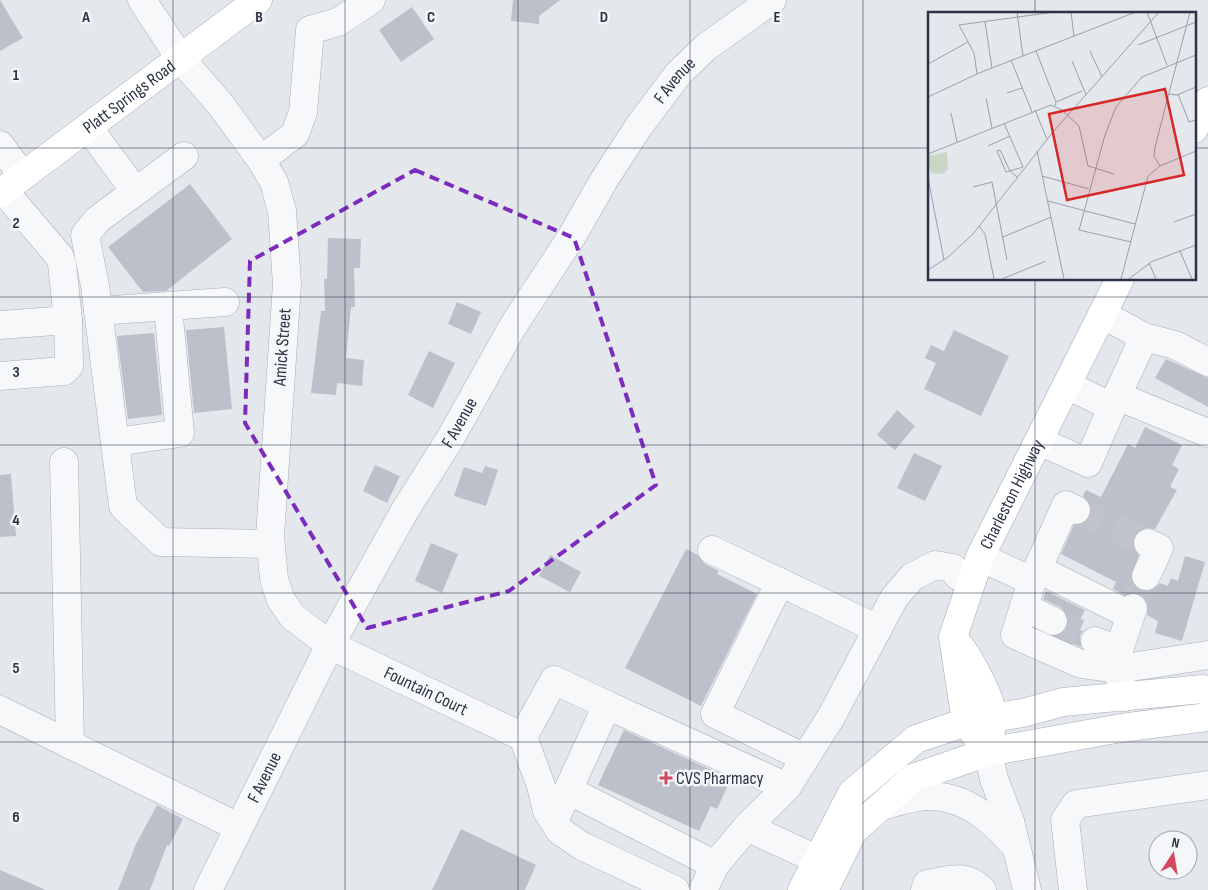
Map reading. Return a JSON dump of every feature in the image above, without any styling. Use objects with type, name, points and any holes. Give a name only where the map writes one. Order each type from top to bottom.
[{"type":"main road","name":"Platt Springs Road","points":[[9,186],[258,0]]},
{"type":"main road","points":[[1196,125],[1208,101]]},
{"type":"main road","name":"Charleston Highway","points":[[988,752],[966,722],[953,637],[970,570],[1039,441],[1119,280]]},
{"type":"main road","points":[[953,637],[974,666],[993,717],[988,752]]},
{"type":"main road","points":[[802,890],[816,859],[852,793],[916,738],[966,722],[1023,713],[1063,702],[1202,689],[1208,692]]},
{"type":"main road","points":[[824,890],[853,831],[913,778],[988,752],[1122,728],[1208,716]]},
{"type":"street","name":"Amick Street","points":[[142,0],[180,58],[220,104],[261,160],[274,182],[282,211],[287,284],[270,544],[274,579],[281,600],[293,617],[330,644]]},
{"type":"street","points":[[261,160],[295,134],[303,112],[310,30],[338,22],[371,0]]},
{"type":"street","name":"F Avenue","points":[[208,890],[238,826],[330,644],[513,326],[572,236],[639,126],[678,74],[706,47],[772,0]]},
{"type":"street","points":[[88,127],[136,192]]},
{"type":"street","points":[[0,145],[9,186],[60,257],[68,320],[68,369],[0,376]]},
{"type":"street","points":[[184,156],[97,220],[85,236],[98,310],[123,506],[161,542],[270,544]]},
{"type":"street","points":[[98,310],[225,302]]},
{"type":"street","points":[[115,442],[180,433],[168,307]]},
{"type":"street","points":[[1102,314],[1144,337],[1175,345],[1208,362]]},
{"type":"street","points":[[0,325],[68,320]]},
{"type":"street","points":[[1039,441],[1088,463],[1144,337]]},
{"type":"street","points":[[1067,385],[1208,433]]},
{"type":"street","points":[[64,462],[70,745]]},
{"type":"street","points":[[1076,510],[1066,505],[1035,575],[1015,635],[1103,656],[1208,655]]},
{"type":"street","points":[[1146,576],[1159,548],[1148,543]]},
{"type":"street","points":[[712,550],[878,629]]},
{"type":"street","points":[[703,890],[715,864],[747,827],[787,787],[832,717],[894,598],[912,577],[924,571],[932,580],[950,582],[970,570],[1035,575],[1132,612],[1103,656],[1075,690],[1076,701]]},
{"type":"street","points":[[780,582],[715,714],[805,758]]},
{"type":"street","points":[[1024,608],[1053,621]]},
{"type":"street","name":"Fountain Court","points":[[330,644],[523,737]]},
{"type":"street","points":[[1103,656],[1124,697]]},
{"type":"street","points":[[675,890],[582,846],[560,831],[547,812],[541,786],[523,737],[554,680],[787,787]]},
{"type":"street","points":[[554,821],[607,705]]},
{"type":"street","points":[[0,710],[238,826]]},
{"type":"street","points":[[988,752],[994,779],[1010,821],[1027,890]]},
{"type":"street","points":[[1073,890],[1065,820],[1076,804],[1208,785]]},
{"type":"street","points":[[568,790],[715,864]]},
{"type":"street","points":[[882,806],[929,796],[960,800],[996,823],[1016,848]]},
{"type":"street","points":[[747,827],[816,859]]},
{"type":"street","points":[[925,890],[927,884],[958,878],[973,881],[982,890]]},
{"type":"highlighted area","points":[[415,170],[574,238],[656,485],[509,591],[367,628],[245,423],[250,261]]},
{"type":"building","points":[[0,0],[23,38],[0,51]]},
{"type":"building","points":[[513,0],[560,0],[539,16],[539,24],[511,21]]},
{"type":"building","points":[[412,7],[434,39],[401,62],[379,30]]},
{"type":"building","points":[[190,184],[232,239],[166,291],[143,292],[108,247]]},
{"type":"building","points":[[328,238],[361,239],[360,268],[354,268],[355,307],[351,307],[346,358],[364,360],[362,386],[337,383],[336,395],[311,393],[321,311],[325,311],[324,279],[327,279]]},
{"type":"building","points":[[457,302],[481,312],[471,334],[448,324]]},
{"type":"building","points":[[224,327],[232,409],[194,413],[186,330]]},
{"type":"building","points":[[954,330],[1009,356],[981,416],[924,389],[936,363],[925,358],[931,345],[944,351]]},
{"type":"building","points":[[154,333],[162,415],[128,419],[117,336]]},
{"type":"building","points":[[429,351],[455,363],[433,408],[408,395]]},
{"type":"building","points":[[1166,359],[1208,378],[1208,407],[1155,378]]},
{"type":"building","points":[[897,410],[915,426],[895,450],[877,435]]},
{"type":"building","points":[[1145,427],[1182,445],[1172,465],[1179,469],[1170,487],[1177,490],[1155,529],[1146,528],[1134,536],[1133,545],[1139,555],[1131,578],[1133,585],[1139,590],[1148,591],[1160,583],[1168,586],[1171,578],[1178,581],[1185,556],[1205,562],[1182,641],[1155,633],[1158,621],[1147,615],[1148,605],[1144,597],[1137,593],[1125,595],[1113,589],[1116,582],[1061,554],[1074,525],[1084,523],[1090,517],[1092,510],[1089,502],[1083,496],[1086,490],[1101,497],[1128,444],[1135,448]]},
{"type":"building","points":[[914,453],[942,466],[925,501],[897,488]]},
{"type":"building","points":[[375,465],[400,476],[387,503],[363,491]]},
{"type":"building","points":[[485,466],[498,470],[486,506],[454,496],[464,467],[482,473]]},
{"type":"building","points":[[11,474],[16,536],[0,537],[0,475]]},
{"type":"building","points":[[431,543],[458,554],[442,593],[415,581]]},
{"type":"building","points":[[686,549],[698,555],[705,564],[719,571],[717,574],[757,594],[701,706],[625,668]]},
{"type":"building","points":[[550,555],[581,572],[570,592],[539,576]]},
{"type":"building","points":[[1046,591],[1085,610],[1076,628],[1083,631],[1080,636],[1081,647],[1056,636],[1067,628],[1068,619],[1066,613],[1060,607],[1043,599]]},
{"type":"building","name":"CVS Pharmacy","points":[[624,730],[731,779],[717,809],[711,806],[699,831],[598,785]]},
{"type":"building","points":[[157,805],[183,819],[169,846],[167,845],[150,890],[118,890],[136,844]]},
{"type":"building","points":[[461,829],[536,865],[525,890],[432,890]]},
{"type":"building","points":[[0,870],[46,890],[0,890]]},
{"type":"tunnel","points":[[1076,510],[1148,543]]},
{"type":"tunnel","points":[[1133,608],[1146,576]]},
{"type":"tunnel","points":[[1053,621],[1095,641]]},
{"type":"place","name":"CVS Pharmacy","points":[[666,778]]}]
